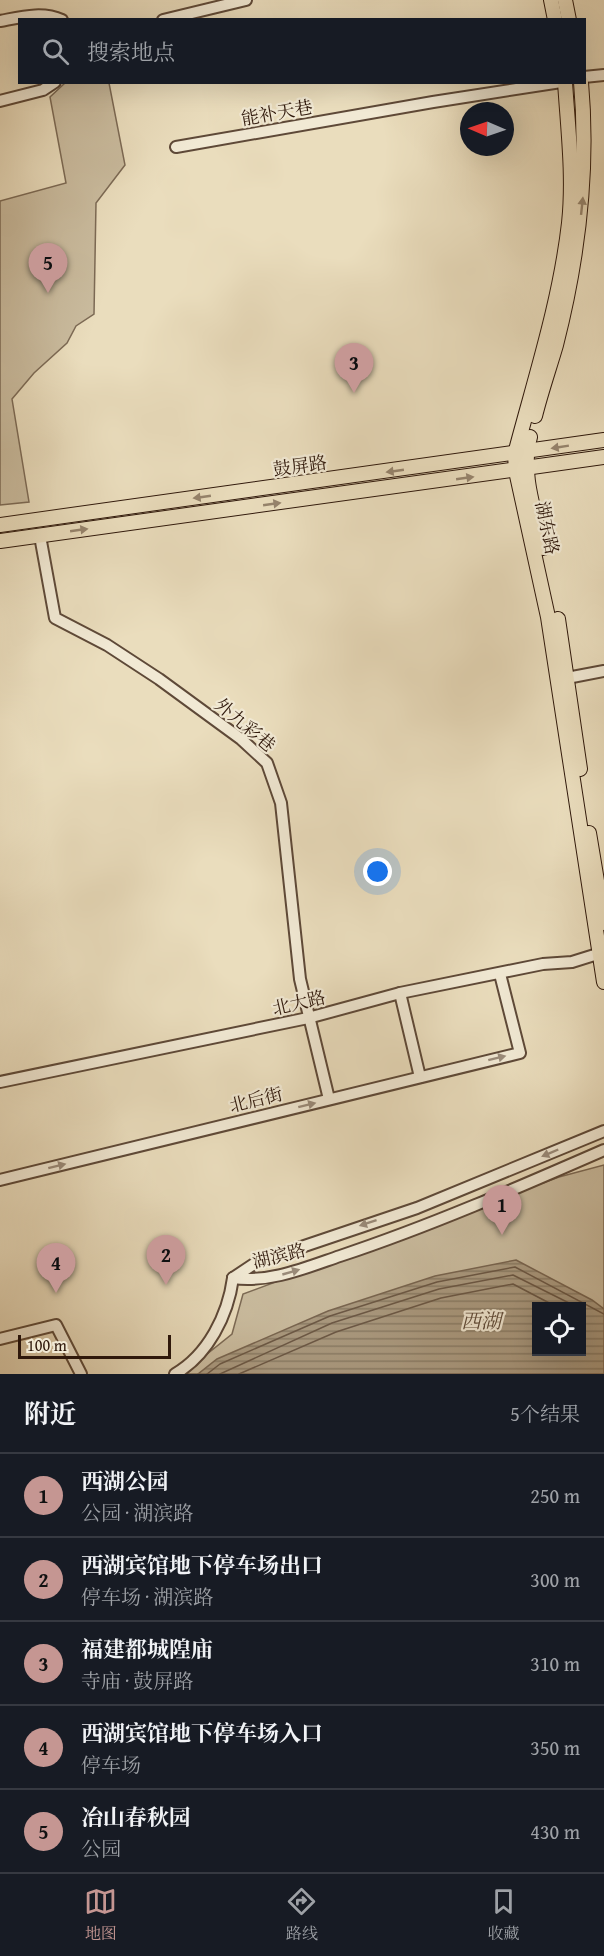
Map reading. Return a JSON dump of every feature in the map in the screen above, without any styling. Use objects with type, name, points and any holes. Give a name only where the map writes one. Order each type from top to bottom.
[{"type":"main road","points":[[551,0],[555,18]]},
{"type":"main road","points":[[565,0],[569,18]]},
{"type":"main road","name":"湖东路","points":[[563,84],[571,188],[569,223],[521,453],[521,470],[548,617],[604,982]]},
{"type":"main road","name":"湖东路","points":[[521,453],[556,344],[580,227],[584,147],[581,84]]},
{"type":"main road","name":"鼓屏路","points":[[0,525],[604,440]]},
{"type":"main road","name":"鼓屏路","points":[[0,541],[604,457]]},
{"type":"main road","name":"湖东路","points":[[521,470],[557,617],[604,923]]},
{"type":"street","points":[[171,18],[246,0]]},
{"type":"street","points":[[0,21],[28,15],[51,15],[58,18]]},
{"type":"street","points":[[586,77],[604,75]]},
{"type":"street","points":[[0,101],[43,90],[52,84]]},
{"type":"street","name":"能补天巷","points":[[176,147],[550,84]]},
{"type":"street","name":"外九彩巷","points":[[40,536],[55,618],[107,645],[159,680],[241,739],[267,763],[282,803],[300,979],[329,1099]]},
{"type":"street","points":[[567,678],[604,671]]},
{"type":"street","name":"北大路","points":[[0,1082],[308,1018],[400,993],[543,964],[572,962],[601,953]]},
{"type":"street","name":"北后街","points":[[0,1180],[520,1053],[500,974]]},
{"type":"street","points":[[400,993],[420,1077]]},
{"type":"street","name":"湖滨路","points":[[233,1278],[257,1262],[417,1208],[604,1131]]},
{"type":"street","name":"湖滨路","points":[[233,1278],[259,1281],[362,1249],[484,1202],[604,1150]]},
{"type":"street","points":[[175,1374],[184,1369],[210,1341],[230,1300],[233,1278]]},
{"type":"street","points":[[0,1339],[56,1325],[81,1374]]},
{"type":"shaded area","points":[[64,84],[109,84],[125,165],[96,203],[94,314],[76,326],[67,343],[34,373],[12,399],[29,502],[0,505],[0,201],[66,183],[50,97]]},
{"type":"shaded area","points":[[604,1165],[604,1374],[182,1374],[232,1334],[243,1294],[559,1177]]},
{"type":"water","name":"西湖","points":[[516,1260],[592,1300],[604,1309],[604,1374],[198,1374],[217,1359],[328,1311],[435,1276]]},
{"type":"place","name":"冶山春秋园","points":[[48,293]]},
{"type":"place","name":"福建都城隍庙","points":[[354,393]]},
{"type":"place","name":"西湖公园","points":[[502,1235]]},
{"type":"place","name":"西湖宾馆地下停车场出口","points":[[166,1285]]},
{"type":"place","name":"西湖宾馆地下停车场入口","points":[[56,1293]]}]
